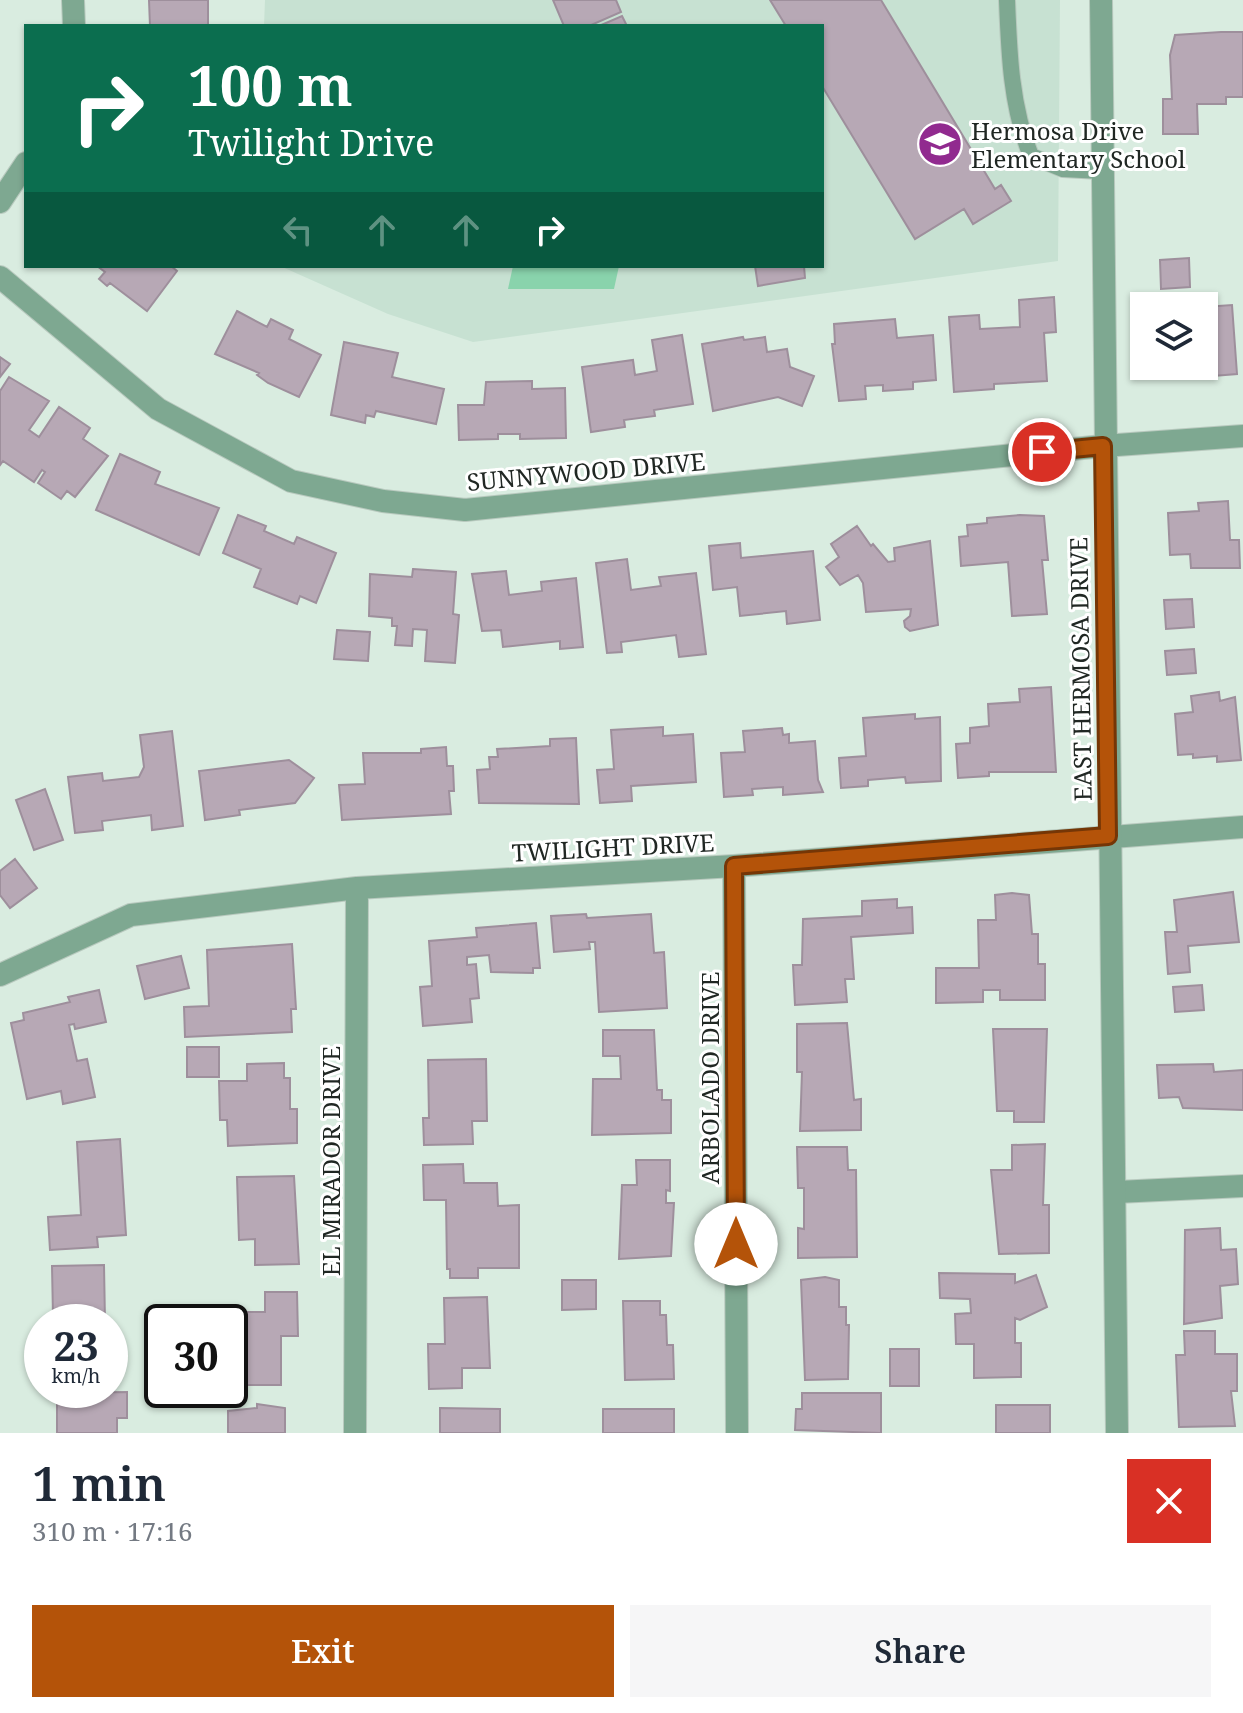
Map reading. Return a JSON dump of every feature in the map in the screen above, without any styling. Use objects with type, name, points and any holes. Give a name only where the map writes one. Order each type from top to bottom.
[{"type":"street","points":[[73,0],[74,24]]},
{"type":"street","name":"EAST HERMOSA DRIVE","points":[[1101,0],[1103,446],[1117,1192],[1117,1433]]},
{"type":"street","points":[[0,202],[24,166]]},
{"type":"street","name":"SUNNYWOOD DRIVE","points":[[0,277],[158,409],[291,481],[383,501],[465,510],[1103,446],[1243,436]]},
{"type":"street","name":"TWILIGHT DRIVE","points":[[0,975],[131,915],[357,888],[734,866],[1243,827]]},
{"type":"street","name":"ARBOLADO DRIVE","points":[[734,866],[737,1433]]},
{"type":"street","name":"EL MIRADOR DRIVE","points":[[355,1433],[357,888]]},
{"type":"street","points":[[1117,1192],[1243,1186]]},
{"type":"lane","points":[[1007,0],[1010,65],[1022,134],[1031,156],[1063,169],[1101,171]]},
{"type":"shaded area","name":"Hermosa Drive Elementary School","points":[[265,0],[1060,0],[1058,261],[473,342],[388,314],[284,268],[824,268],[824,24],[264,24]]},
{"type":"green space","points":[[513,268],[619,268],[614,289],[508,289]]},
{"type":"building","points":[[149,0],[208,0],[208,24],[150,24]]},
{"type":"building","points":[[553,0],[616,0],[621,12],[594,24],[563,24]]},
{"type":"building","points":[[770,0],[881,0],[995,189],[1001,185],[1011,201],[973,224],[964,209],[915,239],[824,89],[824,24],[785,24]]},
{"type":"building","points":[[622,16],[626,24],[604,24]]},
{"type":"building","points":[[1243,32],[1243,97],[1226,97],[1226,104],[1197,104],[1198,134],[1163,134],[1163,99],[1172,99],[1170,55],[1175,35]]},
{"type":"building","points":[[1189,258],[1190,287],[1161,289],[1160,260]]},
{"type":"building","points":[[100,268],[173,268],[177,271],[147,311],[110,283],[107,286],[99,279],[105,272]]},
{"type":"building","points":[[755,268],[804,268],[805,278],[758,286]]},
{"type":"building","points":[[1054,297],[1056,332],[1044,333],[1047,381],[994,384],[994,389],[954,392],[949,317],[979,315],[980,329],[1020,327],[1019,300]]},
{"type":"building","points":[[1232,305],[1237,374],[1218,376],[1218,306]]},
{"type":"building","points":[[237,311],[267,327],[271,319],[293,330],[289,339],[321,355],[299,397],[268,383],[257,375],[259,373],[215,354]]},
{"type":"building","points":[[895,319],[897,338],[933,335],[936,380],[913,382],[913,389],[883,391],[883,385],[865,386],[866,399],[839,401],[832,344],[835,344],[834,324]]},
{"type":"building","points":[[682,335],[693,404],[654,410],[655,416],[624,420],[625,427],[591,432],[582,367],[633,360],[635,375],[657,371],[652,340]]},
{"type":"building","points":[[743,337],[744,340],[765,337],[767,352],[787,349],[790,367],[814,376],[802,406],[778,397],[713,411],[702,344]]},
{"type":"building","points":[[344,342],[398,353],[392,377],[444,389],[436,424],[376,411],[374,417],[366,415],[365,423],[331,415]]},
{"type":"building","points":[[0,357],[10,364],[0,377]]},
{"type":"building","points":[[9,377],[49,401],[29,430],[39,437],[59,407],[90,428],[83,439],[108,456],[75,497],[67,491],[61,499],[38,483],[45,472],[42,470],[34,482],[3,461],[0,465],[0,391]]},
{"type":"building","points":[[532,381],[532,389],[565,388],[566,438],[520,439],[520,434],[498,434],[498,439],[459,440],[458,405],[484,405],[486,382]]},
{"type":"building","points":[[120,454],[160,472],[155,484],[219,508],[199,555],[96,510]]},
{"type":"building","points":[[1228,501],[1230,540],[1239,540],[1240,568],[1191,568],[1190,554],[1170,555],[1168,513],[1199,511],[1198,503]]},
{"type":"building","points":[[238,515],[266,526],[264,531],[294,544],[297,537],[336,553],[316,603],[300,596],[297,604],[254,587],[261,569],[223,553]]},
{"type":"building","points":[[1044,516],[1048,560],[1042,560],[1047,614],[1012,616],[1008,562],[961,566],[959,537],[968,536],[967,525],[987,523],[987,518]]},
{"type":"building","points":[[857,526],[871,546],[873,544],[888,562],[895,561],[894,548],[930,541],[938,625],[910,631],[904,621],[910,616],[911,609],[866,612],[863,583],[858,575],[840,585],[826,567],[839,557],[831,544]]},
{"type":"building","points":[[740,543],[741,558],[813,551],[820,620],[787,624],[786,611],[740,616],[737,587],[713,590],[709,546]]},
{"type":"building","points":[[627,559],[631,590],[661,586],[659,577],[696,573],[706,654],[679,657],[676,635],[621,642],[622,652],[607,653],[596,563]]},
{"type":"building","points":[[413,569],[456,572],[453,614],[459,615],[455,663],[425,661],[427,630],[413,629],[412,646],[395,645],[397,626],[392,626],[392,618],[369,616],[370,574],[412,577]]},
{"type":"building","points":[[506,571],[509,595],[542,591],[541,582],[576,578],[583,647],[560,649],[560,641],[503,647],[501,630],[482,631],[472,574]]},
{"type":"building","points":[[1192,599],[1194,627],[1166,629],[1164,600]]},
{"type":"building","points":[[337,630],[370,632],[368,661],[334,659]]},
{"type":"building","points":[[1194,649],[1196,673],[1167,675],[1165,651]]},
{"type":"building","points":[[1051,687],[1056,772],[989,772],[989,776],[958,778],[956,744],[970,743],[970,728],[989,726],[988,704],[1020,702],[1019,689]]},
{"type":"building","points":[[1219,692],[1220,701],[1235,697],[1241,760],[1217,762],[1217,756],[1193,758],[1193,754],[1178,755],[1175,714],[1193,712],[1191,696]]},
{"type":"building","points":[[915,714],[915,719],[940,717],[941,781],[906,783],[905,777],[868,780],[868,786],[841,788],[839,758],[866,756],[863,718]]},
{"type":"building","points":[[663,727],[663,736],[693,734],[696,782],[631,786],[632,801],[600,803],[597,770],[614,769],[611,730]]},
{"type":"building","points":[[782,728],[783,735],[789,734],[789,743],[815,741],[818,780],[823,792],[783,795],[783,787],[752,789],[753,795],[724,797],[721,753],[745,752],[743,731]]},
{"type":"building","points":[[172,731],[183,826],[152,830],[151,815],[102,821],[103,830],[75,833],[68,777],[102,773],[103,781],[139,777],[144,767],[140,735]]},
{"type":"building","points":[[576,738],[579,804],[479,803],[477,770],[490,769],[489,757],[498,757],[497,749],[550,746],[550,739]]},
{"type":"building","points":[[446,747],[447,766],[453,766],[454,791],[449,791],[451,814],[342,820],[339,785],[365,784],[363,753],[421,753],[421,749]]},
{"type":"building","points":[[289,760],[314,778],[295,803],[239,810],[240,815],[205,820],[199,771]]},
{"type":"building","points":[[45,789],[63,840],[34,850],[16,800]]},
{"type":"building","points":[[15,859],[37,888],[10,908],[0,895],[0,871]]},
{"type":"building","points":[[1233,892],[1239,942],[1188,946],[1190,972],[1168,974],[1165,932],[1177,932],[1174,900]]},
{"type":"building","points":[[995,895],[1029,895],[1032,934],[1038,934],[1038,964],[1045,964],[1045,1000],[1000,1000],[1000,990],[983,990],[983,1002],[936,1003],[936,968],[979,968],[978,920],[996,920]]},
{"type":"building","points":[[897,899],[897,908],[912,907],[913,933],[851,937],[854,979],[845,979],[847,1002],[795,1005],[793,965],[802,965],[803,919],[862,916],[862,901]]},
{"type":"building","points":[[586,914],[587,918],[651,914],[654,953],[664,952],[667,1008],[599,1012],[595,942],[589,942],[590,949],[554,952],[551,916]]},
{"type":"building","points":[[536,923],[540,968],[533,968],[533,973],[491,972],[489,955],[467,957],[467,965],[476,964],[479,998],[470,999],[472,1022],[423,1026],[420,987],[432,986],[429,941],[477,937],[476,928]]},
{"type":"building","points":[[292,944],[296,1009],[291,1009],[292,1032],[185,1037],[184,1007],[209,1006],[207,950]]},
{"type":"building","points":[[181,956],[189,988],[145,999],[137,966]]},
{"type":"building","points":[[1202,985],[1204,1010],[1175,1012],[1173,987]]},
{"type":"building","points":[[99,990],[106,1022],[75,1029],[74,1024],[69,1025],[77,1061],[87,1059],[95,1097],[63,1104],[61,1091],[27,1099],[11,1023],[24,1020],[23,1013],[70,1002],[68,997]]},
{"type":"building","points":[[847,1023],[854,1100],[861,1099],[861,1130],[800,1131],[802,1072],[797,1072],[797,1024]]},
{"type":"building","points":[[993,1029],[1047,1029],[1044,1122],[1014,1122],[1014,1111],[997,1111]]},
{"type":"building","points":[[603,1030],[654,1030],[657,1090],[662,1090],[662,1100],[671,1100],[671,1133],[592,1135],[593,1079],[621,1079],[620,1056],[603,1056]]},
{"type":"building","points":[[187,1047],[219,1047],[219,1077],[187,1077]]},
{"type":"building","points":[[486,1059],[487,1121],[472,1121],[473,1144],[424,1145],[423,1118],[429,1118],[428,1060]]},
{"type":"building","points":[[284,1063],[284,1078],[290,1078],[290,1109],[297,1109],[297,1143],[228,1146],[227,1120],[220,1120],[219,1081],[247,1081],[247,1064]]},
{"type":"building","points":[[1213,1064],[1214,1072],[1243,1070],[1243,1110],[1183,1108],[1179,1097],[1159,1098],[1157,1065]]},
{"type":"building","points":[[120,1139],[126,1235],[97,1237],[98,1247],[50,1250],[48,1217],[81,1215],[77,1142]]},
{"type":"building","points":[[1045,1144],[1043,1205],[1049,1205],[1049,1253],[999,1254],[991,1170],[1012,1170],[1012,1145]]},
{"type":"building","points":[[797,1147],[847,1147],[848,1170],[856,1170],[857,1257],[798,1258],[798,1228],[804,1229],[804,1188],[798,1188]]},
{"type":"building","points":[[636,1160],[670,1160],[670,1191],[666,1190],[666,1203],[674,1203],[671,1256],[619,1259],[622,1185],[637,1185]]},
{"type":"building","points":[[463,1164],[464,1183],[497,1183],[498,1206],[519,1205],[519,1268],[478,1268],[478,1278],[450,1278],[450,1269],[447,1269],[446,1200],[424,1200],[423,1165]]},
{"type":"building","points":[[294,1176],[299,1264],[255,1265],[255,1239],[239,1240],[237,1177]]},
{"type":"building","points":[[1220,1228],[1221,1250],[1236,1249],[1238,1284],[1220,1286],[1222,1318],[1184,1324],[1185,1230]]},
{"type":"building","points":[[104,1265],[105,1304],[53,1304],[52,1266]]},
{"type":"building","points":[[939,1273],[1015,1274],[1015,1283],[1036,1275],[1047,1307],[1020,1320],[1015,1318],[1015,1343],[1021,1343],[1021,1377],[974,1378],[974,1344],[956,1344],[955,1314],[971,1313],[970,1299],[940,1298]]},
{"type":"building","points":[[825,1277],[839,1280],[839,1307],[846,1307],[846,1325],[849,1325],[848,1379],[805,1380],[801,1280]]},
{"type":"building","points":[[562,1280],[596,1280],[596,1309],[562,1310]]},
{"type":"building","points":[[265,1292],[297,1292],[298,1336],[281,1336],[281,1385],[248,1385],[248,1312],[265,1312]]},
{"type":"building","points":[[487,1297],[490,1368],[462,1368],[462,1388],[429,1389],[428,1344],[445,1344],[444,1298]]},
{"type":"building","points":[[623,1301],[660,1301],[660,1315],[666,1315],[667,1345],[673,1345],[674,1379],[625,1380]]},
{"type":"building","points":[[1184,1331],[1215,1331],[1215,1354],[1237,1354],[1237,1391],[1231,1391],[1235,1426],[1179,1427],[1176,1355],[1185,1355]]},
{"type":"building","points":[[890,1349],[919,1349],[919,1386],[890,1386]]},
{"type":"building","points":[[802,1393],[881,1393],[881,1433],[795,1430],[796,1409],[802,1409]]},
{"type":"building","points":[[257,1404],[285,1408],[285,1433],[228,1433],[228,1411],[257,1408]]},
{"type":"building","points":[[996,1405],[1050,1405],[1050,1433],[996,1433]]},
{"type":"building","points":[[57,1408],[127,1408],[127,1418],[117,1418],[117,1433],[57,1433]]},
{"type":"building","points":[[440,1408],[500,1409],[500,1433],[440,1433]]},
{"type":"building","points":[[603,1409],[674,1409],[674,1433],[603,1433]]},
{"type":"place","name":"Hermosa Drive Elementary School","points":[[940,144]]},
{"type":"route","points":[[736,1244],[734,866],[1108,836],[1103,446],[1042,452]]}]
